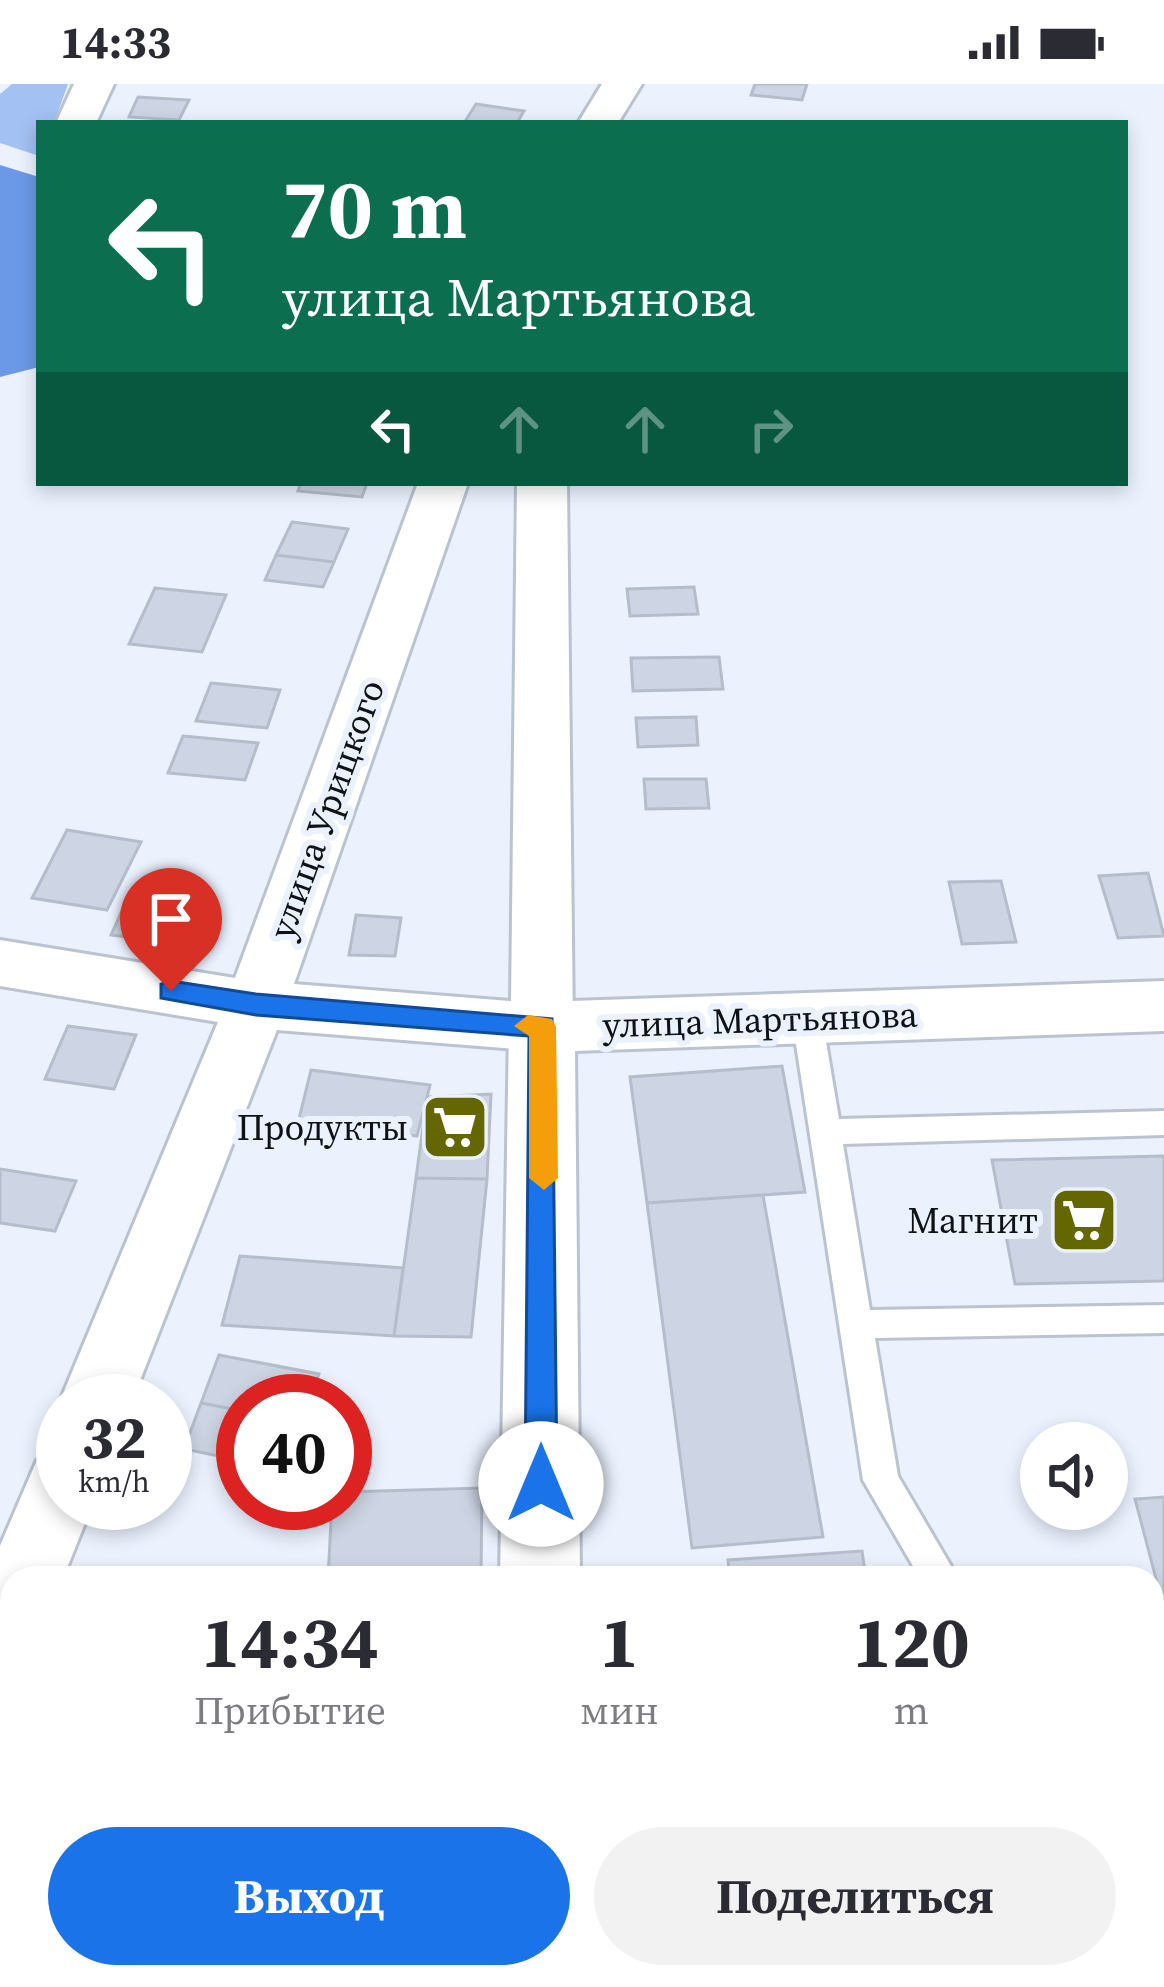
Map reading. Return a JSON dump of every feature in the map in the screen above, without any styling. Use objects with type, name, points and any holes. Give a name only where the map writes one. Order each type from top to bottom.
[{"type":"street","points":[[77,120],[94,84]]},
{"type":"street","points":[[600,120],[622,84]]},
{"type":"street","name":"улица Урицкого","points":[[107,1374],[256,1005],[442,486]]},
{"type":"street","points":[[540,1566],[542,486]]},
{"type":"street","name":"улица Мартьянова","points":[[0,963],[256,1005],[542,1027],[1164,1006]]},
{"type":"street","points":[[30,1566],[44,1530]]},
{"type":"lane","points":[[807,1018],[881,1480],[933,1566]]},
{"type":"lane","points":[[825,1132],[1164,1123]]},
{"type":"lane","points":[[856,1324],[1164,1319]]},
{"type":"shaded area","points":[[12,84],[68,84],[55,120],[36,120],[36,155],[0,143],[0,94]]},
{"type":"shaded area","points":[[0,165],[36,176],[36,368],[0,377]]},
{"type":"building","points":[[755,84],[807,84],[802,100],[751,95]]},
{"type":"building","points":[[138,97],[189,100],[179,120],[129,117]]},
{"type":"building","points":[[476,104],[524,111],[519,120],[466,120]]},
{"type":"building","points":[[300,486],[366,486],[362,497],[298,491]]},
{"type":"building","points":[[292,522],[348,529],[334,562],[276,555]]},
{"type":"building","points":[[276,555],[334,562],[323,587],[265,580]]},
{"type":"building","points":[[694,587],[698,614],[630,616],[627,589]]},
{"type":"building","points":[[155,588],[226,595],[202,652],[129,644]]},
{"type":"building","points":[[719,657],[723,689],[633,691],[631,658]]},
{"type":"building","points":[[211,683],[280,690],[267,728],[196,721]]},
{"type":"building","points":[[696,717],[698,745],[638,747],[636,718]]},
{"type":"building","points":[[183,736],[258,743],[245,780],[168,773]]},
{"type":"building","points":[[644,779],[706,779],[709,808],[646,809]]},
{"type":"building","points":[[67,830],[141,842],[107,910],[32,898]]},
{"type":"building","points":[[1148,873],[1164,936],[1118,938],[1099,876]]},
{"type":"building","points":[[1001,881],[1016,942],[962,944],[949,882]]},
{"type":"building","points":[[126,902],[191,911],[179,943],[111,935]]},
{"type":"building","points":[[356,915],[401,918],[395,956],[349,955]]},
{"type":"building","points":[[68,1026],[136,1035],[114,1089],[45,1079]]},
{"type":"building","points":[[782,1066],[805,1192],[647,1203],[630,1077]]},
{"type":"building","points":[[311,1070],[430,1085],[417,1136],[298,1123]]},
{"type":"building","points":[[491,1094],[487,1179],[416,1178],[427,1097]]},
{"type":"building","name":"Магнит","points":[[1164,1156],[1164,1281],[1015,1284],[992,1160]]},
{"type":"building","points":[[0,1169],[76,1181],[55,1231],[0,1223]]},
{"type":"building","points":[[416,1178],[487,1179],[471,1337],[394,1336]]},
{"type":"building","points":[[763,1195],[823,1537],[692,1548],[647,1203]]},
{"type":"building","points":[[240,1256],[403,1268],[394,1336],[222,1325]]},
{"type":"building","points":[[219,1355],[319,1374],[216,1374],[216,1406],[201,1403]]},
{"type":"building","points":[[201,1403],[216,1406],[216,1456],[192,1451],[192,1427]]},
{"type":"building","points":[[482,1488],[481,1566],[329,1566],[331,1530],[372,1530],[372,1491]]},
{"type":"building","points":[[1164,1497],[1164,1566],[1153,1566],[1135,1499]]},
{"type":"building","points":[[862,1551],[864,1566],[729,1566],[728,1560]]},
{"type":"slow traffic","points":[[528,1026],[542,1027],[544,1178]]},
{"type":"place","name":"Продукты","points":[[455,1127]]},
{"type":"place","name":"Магнит","points":[[1084,1220]]},
{"type":"route","points":[[171,991],[256,1005],[542,1027],[541,1484]]}]
